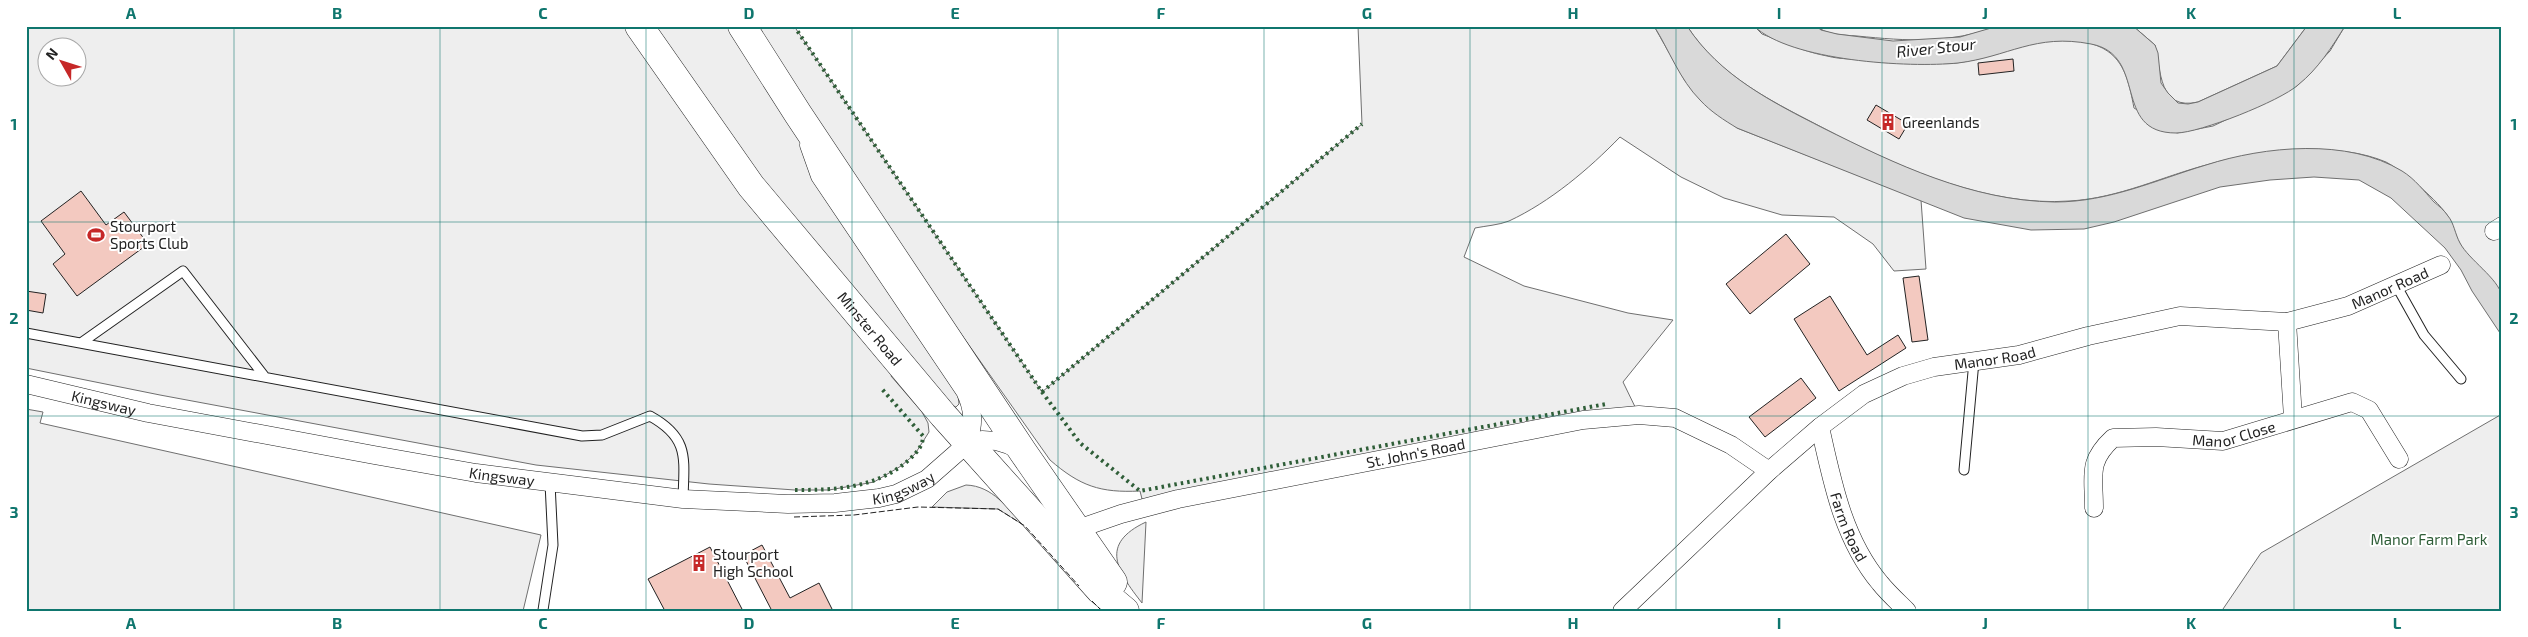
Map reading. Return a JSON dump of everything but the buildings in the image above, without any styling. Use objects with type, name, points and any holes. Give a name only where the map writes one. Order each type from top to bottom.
[{"type":"main road","name":"Minster Road","points":[[639,26],[751,186],[968,443],[1066,533]]},
{"type":"main road","name":"Minster Road","points":[[742,26],[798,114],[1023,452],[1066,533],[1100,590],[1127,611]]},
{"type":"street","points":[[798,114],[820,176],[965,391],[973,411],[974,424],[968,443],[982,440],[996,441],[1023,452]]},
{"type":"street","name":"Manor Road","points":[[1622,611],[1769,471],[1820,427],[1864,394],[1903,376],[1934,367],[2019,355],[2088,336],[2180,316],[2287,322],[2348,306],[2441,265]]},
{"type":"street","points":[[2287,322],[2292,418]]},
{"type":"street","name":"Kingsway","points":[[26,384],[148,413],[467,471],[683,499],[788,504],[834,504],[879,498],[896,494],[926,479],[968,443]]},
{"type":"street","name":"Manor Close","points":[[2094,508],[2093,465],[2100,451],[2113,438],[2156,437],[2223,440],[2292,418],[2352,402],[2369,410],[2399,459]]},
{"type":"street","name":"St. John's Road","points":[[1066,533],[1121,514],[1178,499],[1583,420],[1639,414],[1675,418],[1731,445],[1769,471]]},
{"type":"street","name":"Farm Road","points":[[1820,427],[1834,492],[1856,547],[1879,583],[1907,611]]},
{"type":"lane","points":[[81,343],[183,271],[265,377]]},
{"type":"lane","points":[[2396,285],[2424,335],[2461,379]]},
{"type":"lane","points":[[26,333],[582,436],[602,435],[650,416],[664,424],[676,435],[684,458],[683,499]]},
{"type":"lane","points":[[1964,470],[1974,362]]},
{"type":"lane","points":[[543,610],[553,545],[550,483]]},
{"type":"green space","points":[[26,26],[794,26],[1042,392],[1362,124],[1358,26],[1654,26],[1685,81],[1737,128],[1921,200],[1926,269],[1894,271],[1873,244],[1834,217],[1782,215],[1724,198],[1681,177],[1620,137],[1582,173],[1554,195],[1509,221],[1475,228],[1464,257],[1524,286],[1628,313],[1673,320],[1623,382],[1639,415],[1144,507],[1140,491],[1113,491],[1091,486],[1071,476],[1050,460],[949,317],[959,404],[953,407],[910,356],[898,362],[891,376],[922,412],[928,423],[929,432],[915,454],[901,466],[874,482],[829,490],[795,490],[709,484],[536,465],[26,368]]},
{"type":"green space","points":[[1687,26],[1754,26],[1762,34],[1819,54],[1851,59],[1926,63],[1956,63],[1973,60],[2045,41],[2081,41],[2107,51],[2120,64],[2128,80],[2134,108],[2177,133],[2213,126],[2297,86],[2330,51],[2345,26],[2502,26],[2502,295],[2464,251],[2449,218],[2437,203],[2402,172],[2377,159],[2350,152],[2331,150],[2274,152],[2248,155],[2223,161],[2106,196],[2070,201],[2008,198],[1945,182],[1915,171],[1856,145],[1789,110],[1751,88],[1716,61]]},
{"type":"green space","points":[[1816,26],[1998,26],[1963,36],[1911,40],[1835,34]]},
{"type":"green space","points":[[2133,26],[2307,26],[2277,66],[2198,102],[2185,103],[2176,101],[2169,95],[2161,77],[2155,45]]},
{"type":"green space","points":[[26,409],[43,412],[40,423],[541,535],[523,611],[26,611]]},
{"type":"green space","name":"Manor Farm Park","points":[[2502,414],[2502,611],[2225,611],[2223,609],[2261,553]]},
{"type":"green space","points":[[966,485],[976,486],[992,494],[1006,505],[1025,526],[998,509],[932,507],[947,492]]},
{"type":"green space","points":[[1146,522],[1142,603],[1125,580],[1117,559],[1117,549],[1122,539],[1131,530]]},
{"type":"water","points":[[1654,26],[1687,26],[1700,44],[1715,59],[1748,86],[1823,128],[1906,167],[1964,188],[1994,195],[2024,200],[2075,201],[2132,189],[2229,158],[2280,150],[2306,148],[2332,150],[2357,153],[2380,160],[2407,174],[2443,210],[2452,222],[2458,240],[2464,249],[2495,283],[2502,296],[2502,336],[2445,248],[2391,198],[2359,180],[2314,177],[2270,180],[2220,187],[2114,222],[2084,229],[2031,230],[1964,218],[1732,125],[1709,108],[1693,92]]},
{"type":"water","name":"River Stour","points":[[1754,26],[1816,26],[1821,30],[1837,34],[1893,41],[1960,37],[1998,26],[2133,26],[2155,45],[2158,53],[2161,83],[2168,93],[2178,103],[2188,104],[2198,102],[2277,66],[2307,26],[2345,26],[2318,65],[2289,92],[2220,122],[2187,132],[2176,133],[2156,130],[2143,121],[2136,108],[2120,63],[2109,51],[2091,44],[2054,41],[1958,63],[1881,63],[1851,60],[1794,47],[1771,38]]},
{"type":"hedge","points":[[794,26],[1042,392],[1080,443],[1140,491],[1606,404]]},
{"type":"hedge","points":[[1042,392],[1362,124]]},
{"type":"hedge","points":[[795,490],[842,488],[870,482],[897,469],[915,454],[921,446],[923,436],[882,389]]},
{"type":"fence","points":[[794,517],[854,515],[918,507],[998,509],[1025,526],[1079,586]]},
{"type":"fence","points":[[1092,601],[1102,611]]},
{"type":"place","name":"Greenlands","points":[[1888,122]]},
{"type":"place","name":"Stourport Sports Club","points":[[96,235]]},
{"type":"place","name":"Stourport High School","points":[[699,563]]}]
